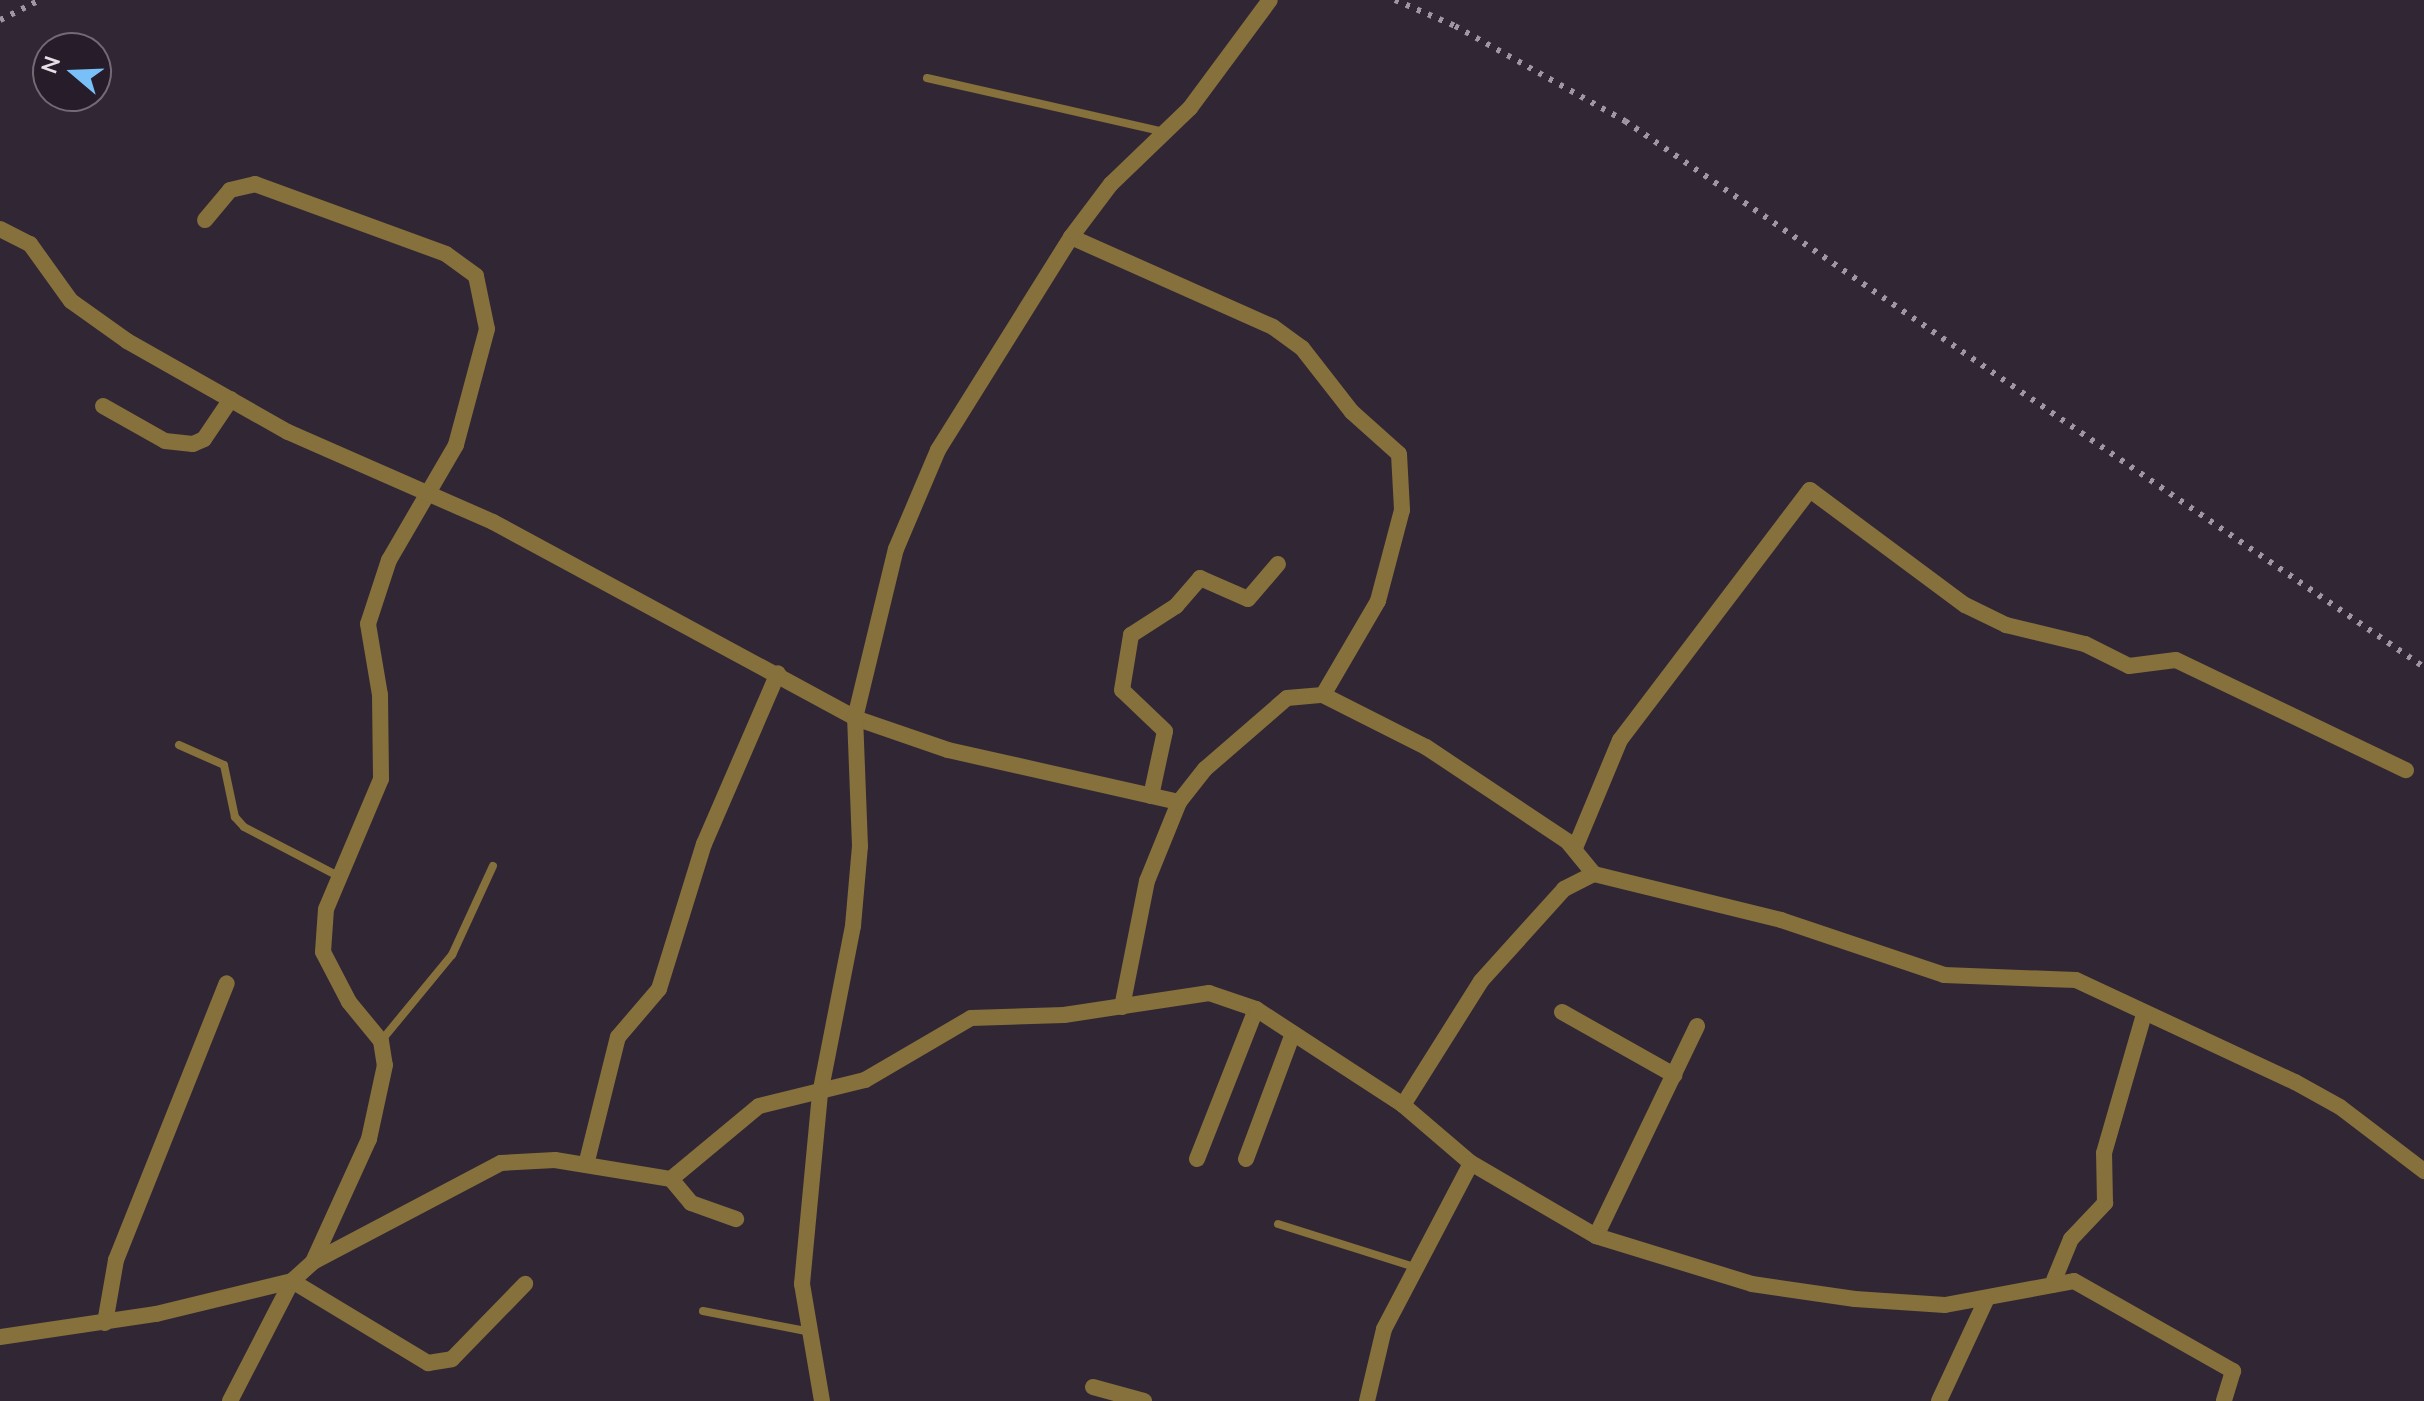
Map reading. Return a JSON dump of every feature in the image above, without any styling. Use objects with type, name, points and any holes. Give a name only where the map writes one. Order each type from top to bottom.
[{"type":"street","points":[[822,1401],[802,1284],[820,1094],[853,926],[860,846],[855,718],[912,500],[967,399],[1071,237],[1111,184],[1166,133],[1270,0]]},
{"type":"street","points":[[205,220],[230,190],[255,184],[446,254],[476,276],[487,329],[480,369],[456,445],[432,493],[389,560],[368,624],[380,695],[381,779],[326,909],[323,952],[349,1002],[381,1041],[385,1065],[369,1139],[313,1262]]},
{"type":"street","points":[[0,229],[30,244],[71,301],[127,341],[288,432],[432,493],[778,673],[855,718],[962,754],[1179,802]]},
{"type":"street","points":[[1071,237],[1273,327],[1302,348],[1352,412],[1399,454],[1403,499],[1378,601],[1323,695]]},
{"type":"street","points":[[103,406],[165,441],[193,444],[204,439],[231,399]]},
{"type":"street","points":[[1575,848],[1620,740],[1810,490],[1965,605],[2006,625],[2085,644],[2143,663],[2176,660],[2406,770]]},
{"type":"street","points":[[1151,796],[1165,731],[1122,690],[1131,635],[1176,606],[1200,578],[1248,599],[1278,564]]},
{"type":"street","points":[[586,1165],[618,1037],[659,989],[704,844],[778,673]]},
{"type":"street","points":[[1122,1007],[1147,881],[1179,802],[1272,705],[1304,693],[1323,695],[1426,747],[1575,848],[1594,874],[1781,920],[1944,975],[2076,980],[2307,1088],[2424,1171]]},
{"type":"street","points":[[1403,1105],[1481,981],[1564,889],[1594,874]]},
{"type":"street","points":[[105,1323],[116,1260],[227,983]]},
{"type":"street","points":[[671,1179],[759,1106],[820,1094],[891,1067],[971,1018],[1122,1007],[1209,993],[1256,1009],[1403,1105],[1471,1163],[1596,1236],[1752,1284],[1923,1305],[1986,1300],[2052,1285],[2084,1284],[2233,1371],[2224,1401]]},
{"type":"street","points":[[1197,1159],[1256,1009]]},
{"type":"street","points":[[1562,1012],[1674,1075]]},
{"type":"street","points":[[2052,1285],[2071,1239],[2105,1203],[2104,1153],[2144,1014]]},
{"type":"street","points":[[1596,1236],[1697,1026]]},
{"type":"street","points":[[1246,1159],[1293,1033]]},
{"type":"street","points":[[230,1401],[292,1281],[313,1262],[501,1163],[555,1160],[671,1179],[691,1203],[736,1219]]},
{"type":"street","points":[[1367,1401],[1384,1329],[1471,1163]]},
{"type":"street","points":[[0,1337],[105,1323],[292,1281],[428,1363],[452,1359],[525,1284]]},
{"type":"street","points":[[1939,1401],[1986,1300]]},
{"type":"street","points":[[1093,1387],[1144,1401]]},
{"type":"lane","points":[[927,78],[1166,133]]},
{"type":"lane","points":[[179,745],[224,765],[235,817],[244,827],[340,877]]},
{"type":"lane","points":[[381,1041],[452,955],[493,866]]},
{"type":"lane","points":[[1278,1224],[1414,1267]]},
{"type":"lane","points":[[703,1311],[811,1332]]},
{"type":"railway","points":[[0,20],[40,0]]},
{"type":"railway","points":[[1395,0],[1455,26],[1625,121],[2424,667]]}]
